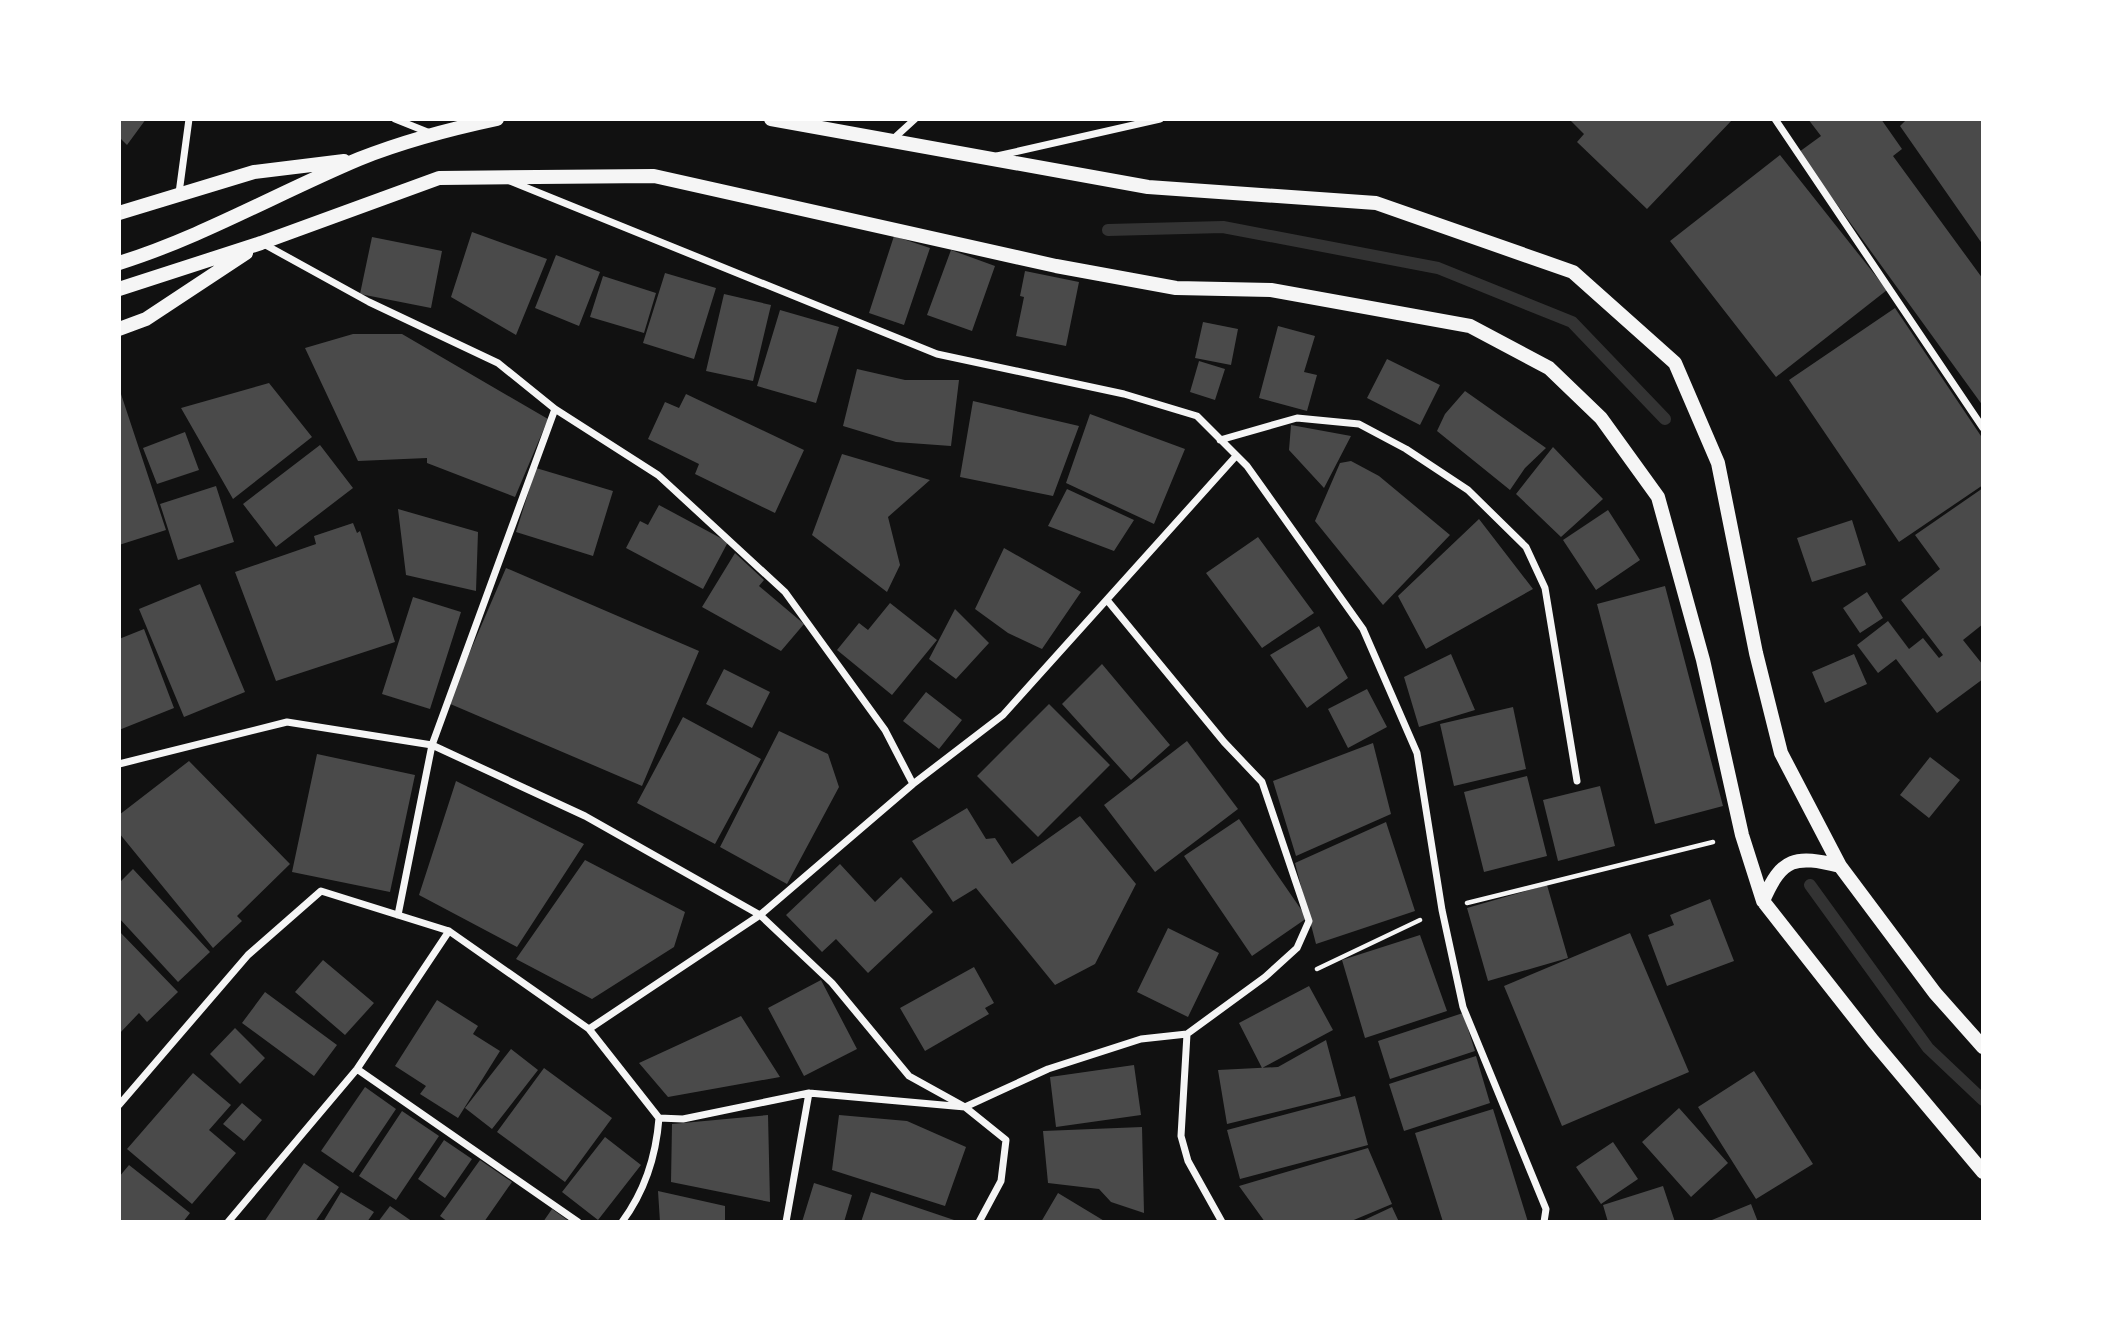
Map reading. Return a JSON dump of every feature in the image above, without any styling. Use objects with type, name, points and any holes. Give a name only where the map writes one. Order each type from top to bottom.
[{"type":"main road","points":[[119,263],[163,249],[360,159],[431,134],[497,119]]},
{"type":"main road","points":[[773,119],[1147,187],[1376,203],[1573,272],[1675,363],[1718,463],[1756,653],[1781,753],[1840,866],[1935,993],[1983,1047]]},
{"type":"main road","points":[[119,213],[254,172],[360,159]]},
{"type":"main road","points":[[119,289],[261,243],[439,178],[654,176],[1056,266],[1177,288],[1271,290],[1470,326],[1549,368],[1601,418],[1658,497],[1703,660],[1742,835],[1763,901],[1873,1041],[1983,1172]]},
{"type":"main road","points":[[119,329],[146,319],[261,243]]},
{"type":"main road","points":[[1763,901],[1775,874],[1790,864],[1811,859],[1840,866]]},
{"type":"street","points":[[179,193],[189,119]]},
{"type":"street","points":[[395,119],[431,134]]},
{"type":"street","points":[[891,141],[915,119]]},
{"type":"street","points":[[990,158],[1160,119]]},
{"type":"street","points":[[1775,119],[1983,428]]},
{"type":"street","points":[[501,178],[633,228],[937,354],[1124,394],[1197,416],[1236,456],[1363,629],[1417,753],[1442,910],[1464,1007],[1546,1209],[1544,1222]]},
{"type":"street","points":[[261,243],[369,302],[498,363],[555,409],[658,475],[785,592],[885,730],[914,784]]},
{"type":"street","points":[[398,915],[432,745],[555,409]]},
{"type":"street","points":[[1220,440],[1297,418],[1359,424],[1406,449],[1468,490],[1526,547],[1545,588],[1577,781]]},
{"type":"street","points":[[589,1029],[760,915],[914,784],[1003,715],[1236,456]]},
{"type":"street","points":[[659,1118],[683,1118],[808,1093],[965,1107],[1061,1065],[1141,1039],[1187,1034],[1265,978],[1297,948],[1309,921],[1262,782],[1224,742],[1107,600]]},
{"type":"street","points":[[119,764],[287,722],[432,745],[585,816],[760,915],[832,983],[909,1076],[965,1107],[1006,1140],[1001,1181],[979,1222]]},
{"type":"street","points":[[119,1105],[248,955],[321,891],[449,931],[589,1029],[659,1118],[656,1151],[642,1190],[622,1222]]},
{"type":"street","points":[[228,1222],[357,1069],[449,931]]},
{"type":"street","points":[[1187,1034],[1181,1136],[1188,1161],[1222,1222]]},
{"type":"street","points":[[357,1069],[578,1222]]},
{"type":"street","points":[[786,1222],[808,1093]]},
{"type":"path","points":[[1265,978],[1300,976],[1442,910],[1742,835]]},
{"type":"building","points":[[119,119],[146,119],[127,145],[119,137]]},
{"type":"building","points":[[1569,119],[1733,119],[1647,209],[1577,142],[1584,134]]},
{"type":"building","points":[[1808,119],[1881,119],[1902,149],[1893,156],[1983,279],[1983,406],[1799,152],[1821,136]]},
{"type":"building","points":[[1907,119],[1983,119],[1983,245],[1900,126]]},
{"type":"building","points":[[1780,155],[1887,290],[1776,377],[1670,241]]},
{"type":"building","points":[[472,232],[547,259],[516,335],[451,297]]},
{"type":"building","points":[[894,236],[930,248],[904,325],[869,313]]},
{"type":"building","points":[[372,237],[442,251],[431,308],[360,294]]},
{"type":"building","points":[[951,250],[995,266],[972,331],[927,315]]},
{"type":"building","points":[[556,255],[600,272],[579,326],[535,308]]},
{"type":"building","points":[[1025,271],[1079,282],[1066,346],[1016,336],[1024,297],[1020,296]]},
{"type":"building","points":[[665,273],[716,288],[694,359],[643,343]]},
{"type":"building","points":[[603,276],[656,293],[644,333],[590,317]]},
{"type":"building","points":[[724,294],[771,305],[753,381],[706,371]]},
{"type":"building","points":[[1895,308],[1983,439],[1983,485],[1899,542],[1789,380]]},
{"type":"building","points":[[780,310],[839,327],[816,403],[757,386]]},
{"type":"building","points":[[1203,322],[1238,329],[1231,365],[1195,358]]},
{"type":"building","points":[[1278,326],[1315,336],[1304,372],[1317,375],[1307,411],[1259,398]]},
{"type":"building","points":[[353,334],[402,334],[548,419],[515,497],[427,463],[427,458],[358,461],[305,348]]},
{"type":"building","points":[[1387,359],[1440,385],[1420,425],[1367,398]]},
{"type":"building","points":[[1199,361],[1225,369],[1215,400],[1190,392]]},
{"type":"building","points":[[857,369],[905,380],[959,380],[951,446],[896,442],[843,426]]},
{"type":"building","points":[[269,383],[312,437],[233,499],[181,408]]},
{"type":"building","points":[[119,388],[166,530],[119,545]]},
{"type":"building","points":[[1465,391],[1546,448],[1525,468],[1510,490],[1437,431],[1445,414]]},
{"type":"building","points":[[686,394],[804,450],[775,513],[695,474],[699,464],[648,439],[665,402],[679,408]]},
{"type":"building","points":[[973,401],[1079,426],[1053,496],[960,477]]},
{"type":"building","points":[[1090,414],[1185,449],[1154,524],[1066,483]]},
{"type":"building","points":[[1291,425],[1351,436],[1324,488],[1289,450]]},
{"type":"building","points":[[185,432],[199,470],[157,484],[143,448]]},
{"type":"building","points":[[320,445],[353,488],[276,547],[243,504]]},
{"type":"building","points":[[1553,447],[1603,499],[1561,537],[1516,494]]},
{"type":"building","points":[[842,454],[930,480],[888,517],[900,565],[887,592],[812,535]]},
{"type":"building","points":[[1351,461],[1379,476],[1450,535],[1383,605],[1315,521],[1340,463]]},
{"type":"building","points":[[536,468],[613,491],[593,556],[516,532]]},
{"type":"building","points":[[216,486],[234,542],[178,560],[160,504]]},
{"type":"building","points":[[1983,488],[1983,624],[1963,640],[1983,665],[1983,679],[1937,713],[1896,659],[1878,673],[1857,645],[1888,621],[1909,649],[1923,638],[1939,658],[1943,655],[1901,600],[1940,569],[1915,535]]},
{"type":"building","points":[[1067,489],[1134,520],[1114,551],[1048,526]]},
{"type":"building","points":[[659,505],[728,542],[703,589],[626,548],[640,521],[648,525]]},
{"type":"building","points":[[398,509],[478,532],[476,591],[406,575]]},
{"type":"building","points":[[1608,510],[1640,560],[1596,590],[1563,540]]},
{"type":"building","points":[[1479,519],[1533,589],[1426,649],[1398,596]]},
{"type":"building","points":[[1852,520],[1866,565],[1812,582],[1797,538]]},
{"type":"building","points":[[353,523],[357,533],[360,531],[395,642],[276,681],[235,572],[316,544],[314,536]]},
{"type":"building","points":[[1258,537],[1314,613],[1262,648],[1206,573]]},
{"type":"building","points":[[1004,548],[1081,592],[1042,649],[1008,633],[975,609]]},
{"type":"building","points":[[735,553],[764,580],[759,586],[804,624],[781,651],[702,607]]},
{"type":"building","points":[[506,568],[699,651],[642,786],[448,703]]},
{"type":"building","points":[[200,584],[245,692],[184,717],[139,609]]},
{"type":"building","points":[[1665,586],[1723,806],[1655,824],[1597,604]]},
{"type":"building","points":[[1867,592],[1883,618],[1860,633],[1843,608]]},
{"type":"building","points":[[413,597],[461,612],[430,709],[382,694]]},
{"type":"building","points":[[890,603],[937,640],[892,695],[837,650],[859,623],[868,630]]},
{"type":"building","points":[[955,609],[989,643],[956,679],[929,659]]},
{"type":"building","points":[[1319,626],[1348,678],[1307,708],[1270,655]]},
{"type":"building","points":[[144,629],[174,708],[119,730],[119,639]]},
{"type":"building","points":[[1451,654],[1475,710],[1419,727],[1404,677]]},
{"type":"building","points":[[1854,654],[1867,684],[1825,703],[1812,672]]},
{"type":"building","points":[[1102,664],[1170,745],[1131,780],[1062,704]]},
{"type":"building","points":[[724,669],[770,692],[752,728],[706,704]]},
{"type":"building","points":[[1367,689],[1387,727],[1348,748],[1328,709]]},
{"type":"building","points":[[926,692],[962,720],[939,749],[903,721]]},
{"type":"building","points":[[1049,704],[1110,765],[1038,837],[977,776]]},
{"type":"building","points":[[1513,707],[1526,769],[1454,786],[1440,724]]},
{"type":"building","points":[[683,717],[761,759],[715,844],[637,803]]},
{"type":"building","points":[[779,731],[828,754],[839,787],[787,884],[720,847]]},
{"type":"building","points":[[1187,741],[1238,809],[1155,872],[1104,805]]},
{"type":"building","points":[[1373,743],[1391,814],[1296,856],[1273,781]]},
{"type":"building","points":[[317,754],[415,775],[390,892],[292,872]]},
{"type":"building","points":[[1930,757],[1960,780],[1929,818],[1900,795]]},
{"type":"building","points":[[189,761],[290,864],[237,916],[242,921],[213,948],[119,833],[119,815]]},
{"type":"building","points":[[1527,776],[1547,856],[1484,872],[1464,792]]},
{"type":"building","points":[[456,781],[584,844],[517,947],[419,895]]},
{"type":"building","points":[[1600,786],[1615,846],[1558,861],[1543,800]]},
{"type":"building","points":[[967,808],[986,839],[995,838],[1012,864],[1080,816],[1136,884],[1095,964],[1055,985],[976,888],[953,902],[912,841]]},
{"type":"building","points":[[1239,819],[1307,918],[1252,956],[1184,856]]},
{"type":"building","points":[[1386,822],[1415,911],[1316,944],[1295,863]]},
{"type":"building","points":[[585,860],[685,912],[674,947],[592,999],[516,959]]},
{"type":"building","points":[[840,864],[875,902],[901,877],[933,912],[868,973],[836,939],[822,952],[786,915]]},
{"type":"building","points":[[133,869],[210,952],[178,982],[119,918],[119,883]]},
{"type":"building","points":[[1547,885],[1568,958],[1488,981],[1467,908]]},
{"type":"building","points":[[1710,899],[1734,961],[1667,986],[1648,935],[1674,925],[1670,915]]},
{"type":"building","points":[[1168,928],[1219,953],[1188,1017],[1137,992]]},
{"type":"building","points":[[119,931],[178,992],[147,1022],[139,1013],[119,1034]]},
{"type":"building","points":[[1630,933],[1689,1072],[1562,1126],[1504,986]]},
{"type":"building","points":[[1420,935],[1447,1011],[1365,1038],[1342,960]]},
{"type":"building","points":[[323,960],[374,1003],[345,1035],[295,992]]},
{"type":"building","points":[[974,967],[994,1003],[985,1008],[989,1014],[925,1051],[900,1008]]},
{"type":"building","points":[[821,980],[857,1049],[804,1076],[768,1008]]},
{"type":"building","points":[[1309,986],[1333,1030],[1262,1068],[1239,1023]]},
{"type":"building","points":[[265,992],[337,1045],[314,1076],[242,1023]]},
{"type":"building","points":[[437,1000],[478,1026],[473,1034],[500,1051],[458,1118],[420,1094],[426,1086],[395,1066]]},
{"type":"building","points":[[1463,1013],[1475,1051],[1390,1079],[1378,1041]]},
{"type":"building","points":[[741,1016],[780,1077],[668,1097],[639,1063]]},
{"type":"building","points":[[235,1028],[265,1058],[240,1084],[210,1054]]},
{"type":"building","points":[[1326,1040],[1341,1096],[1227,1124],[1218,1070],[1278,1067]]},
{"type":"building","points":[[511,1049],[538,1070],[492,1129],[465,1108]]},
{"type":"building","points":[[1476,1056],[1490,1103],[1404,1131],[1389,1084]]},
{"type":"building","points":[[1134,1065],[1141,1115],[1056,1127],[1050,1077]]},
{"type":"building","points":[[544,1068],[612,1118],[565,1182],[497,1132]]},
{"type":"building","points":[[1754,1071],[1813,1164],[1756,1199],[1698,1107]]},
{"type":"building","points":[[193,1073],[231,1105],[209,1130],[236,1153],[192,1204],[127,1149]]},
{"type":"building","points":[[365,1087],[396,1109],[353,1173],[321,1151]]},
{"type":"building","points":[[1355,1096],[1368,1145],[1240,1179],[1227,1130]]},
{"type":"building","points":[[242,1103],[262,1120],[244,1141],[223,1124]]},
{"type":"building","points":[[1679,1108],[1728,1163],[1691,1197],[1642,1142]]},
{"type":"building","points":[[1493,1109],[1528,1222],[1443,1222],[1415,1133]]},
{"type":"building","points":[[402,1111],[439,1136],[396,1200],[359,1176]]},
{"type":"building","points":[[768,1115],[770,1202],[671,1182],[672,1124]]},
{"type":"building","points":[[839,1115],[907,1121],[966,1147],[945,1206],[832,1170]]},
{"type":"building","points":[[1142,1127],[1144,1213],[1111,1202],[1099,1189],[1048,1183],[1043,1131]]},
{"type":"building","points":[[605,1137],[641,1165],[598,1220],[562,1192]]},
{"type":"building","points":[[444,1140],[472,1159],[445,1198],[418,1179]]},
{"type":"building","points":[[1613,1142],[1638,1179],[1601,1204],[1576,1167]]},
{"type":"building","points":[[1368,1148],[1392,1204],[1349,1222],[1265,1222],[1239,1186]]},
{"type":"building","points":[[480,1160],[512,1182],[484,1222],[448,1222],[440,1216]]},
{"type":"building","points":[[304,1163],[339,1187],[315,1222],[264,1222]]},
{"type":"building","points":[[129,1165],[190,1213],[183,1222],[119,1222],[119,1177]]},
{"type":"building","points":[[814,1183],[852,1195],[844,1222],[802,1222]]},
{"type":"building","points":[[1663,1186],[1675,1222],[1608,1222],[1603,1205]]},
{"type":"building","points":[[658,1191],[725,1206],[725,1222],[660,1222]]},
{"type":"building","points":[[341,1192],[374,1212],[367,1222],[323,1222]]},
{"type":"building","points":[[871,1192],[960,1222],[861,1222]]},
{"type":"building","points":[[1058,1193],[1106,1222],[1041,1222]]},
{"type":"building","points":[[1751,1204],[1758,1222],[1707,1222]]},
{"type":"building","points":[[390,1206],[413,1222],[378,1222]]},
{"type":"building","points":[[1392,1207],[1399,1222],[1360,1222]]},
{"type":"building","points":[[552,1209],[570,1222],[543,1222]]},
{"type":"waterway","points":[[1108,230],[1223,227],[1438,268],[1572,322],[1665,419]]},
{"type":"waterway","points":[[1810,885],[1928,1048],[1983,1100]]}]
